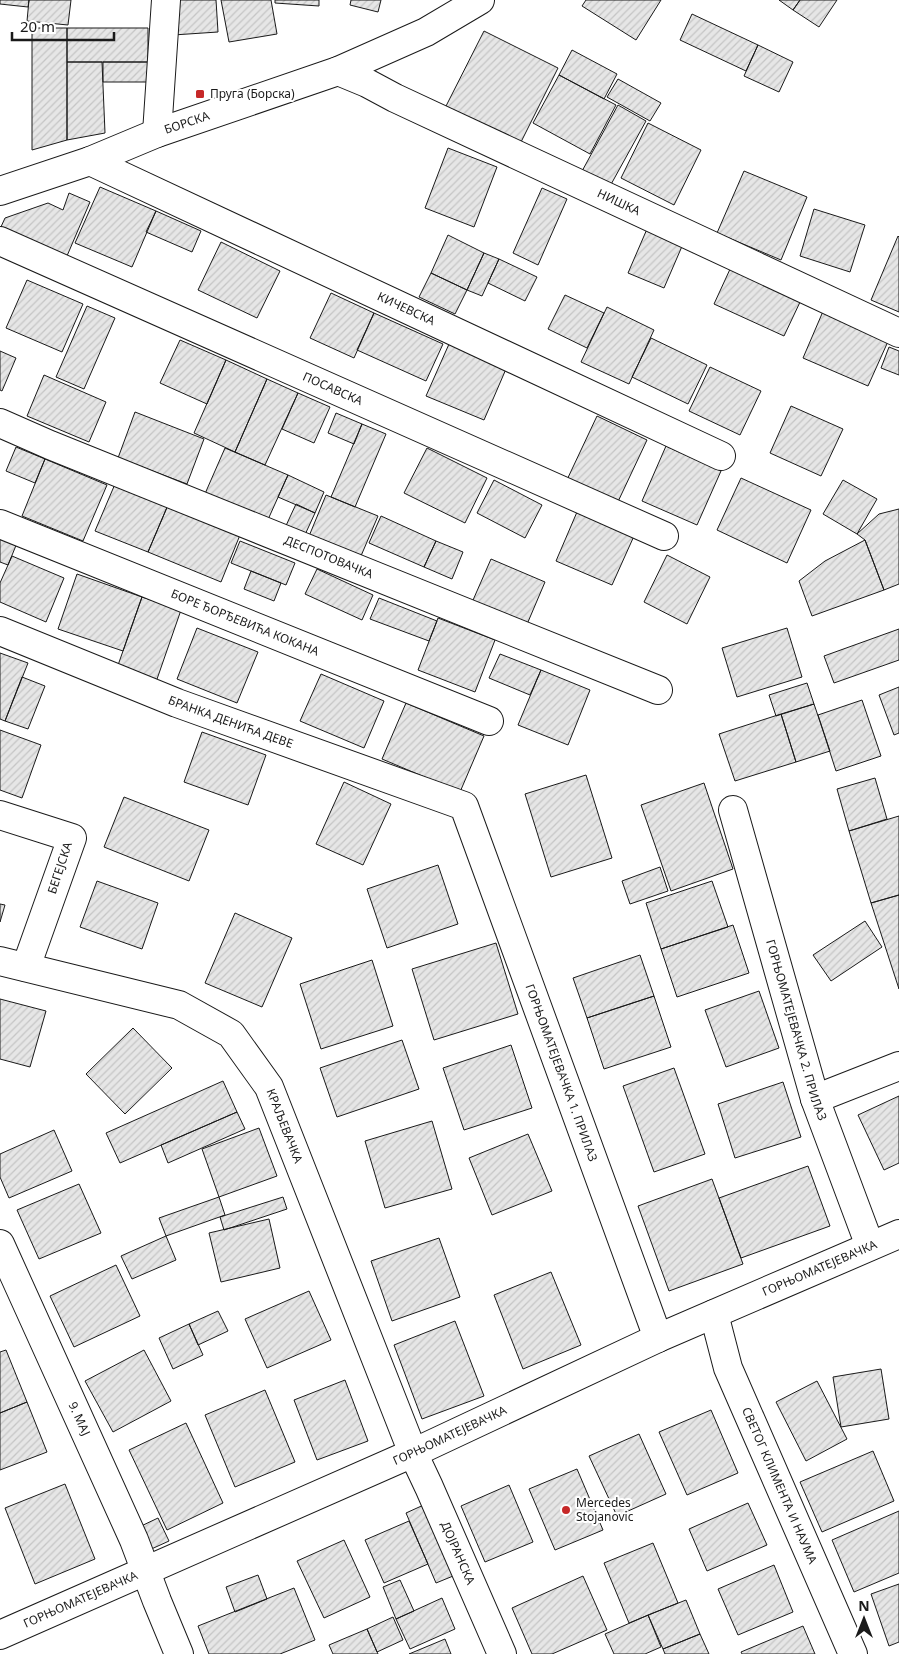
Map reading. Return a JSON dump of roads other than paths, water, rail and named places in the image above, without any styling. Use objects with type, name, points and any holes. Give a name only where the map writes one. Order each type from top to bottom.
[{"type":"street","points":[[157,132],[166,0]]},
{"type":"street","name":"БОРСКА","points":[[0,192],[90,161],[157,132],[338,71],[426,32],[480,0]]},
{"type":"street","name":"НИШКА","points":[[338,71],[899,334]]},
{"type":"street","name":"КИЧЕВСКА","points":[[90,161],[721,456]]},
{"type":"street","name":"ПОСАВСКА","points":[[0,241],[664,536]]},
{"type":"street","name":"ДЕСПОТОВАЧКА","points":[[0,423],[658,690]]},
{"type":"street","name":"БОРЕ ЂОРЂЕВИЋА КОКАНА","points":[[0,524],[489,721]]},
{"type":"street","name":"БРАНКА ДЕНИЋА ДЕВЕ","points":[[0,631],[177,703],[464,806]]},
{"type":"street","name":"ГОРЊОМАТЕЈЕВАЧКА 1. ПРИЛАЗ","points":[[464,806],[658,1338]]},
{"type":"street","name":"ГОРЊОМАТЕЈЕВАЧКА 2. ПРИЛАЗ","points":[[733,810],[815,1099],[870,1246]]},
{"type":"street","name":"БЕГЕЈСКА","points":[[0,816],[72,838],[13,964]]},
{"type":"street","name":"КРАЉЕВАЧКА","points":[[13,964],[179,1005],[231,1034],[269,1087],[413,1453]]},
{"type":"street","points":[[815,1099],[899,1066]]},
{"type":"street","name":"ГОРЊОМАТЕЈЕВАЧКА","points":[[0,1635],[413,1453],[658,1338],[899,1234]]},
{"type":"street","name":"9. МАЈ","points":[[0,1244],[10,1292],[134,1540],[179,1654]]},
{"type":"street","name":"СВЕТОГ КЛИМЕНТА И НАУМА","points":[[714,1314],[728,1368],[853,1654]]},
{"type":"street","name":"ДОЈРАНСКА","points":[[413,1453],[433,1494],[502,1654]]},
{"type":"place","name":"Пруга (Борска)","points":[[200,94]]},
{"type":"place","name":"Mercedes Stojanovic","points":[[566,1510]]}]
